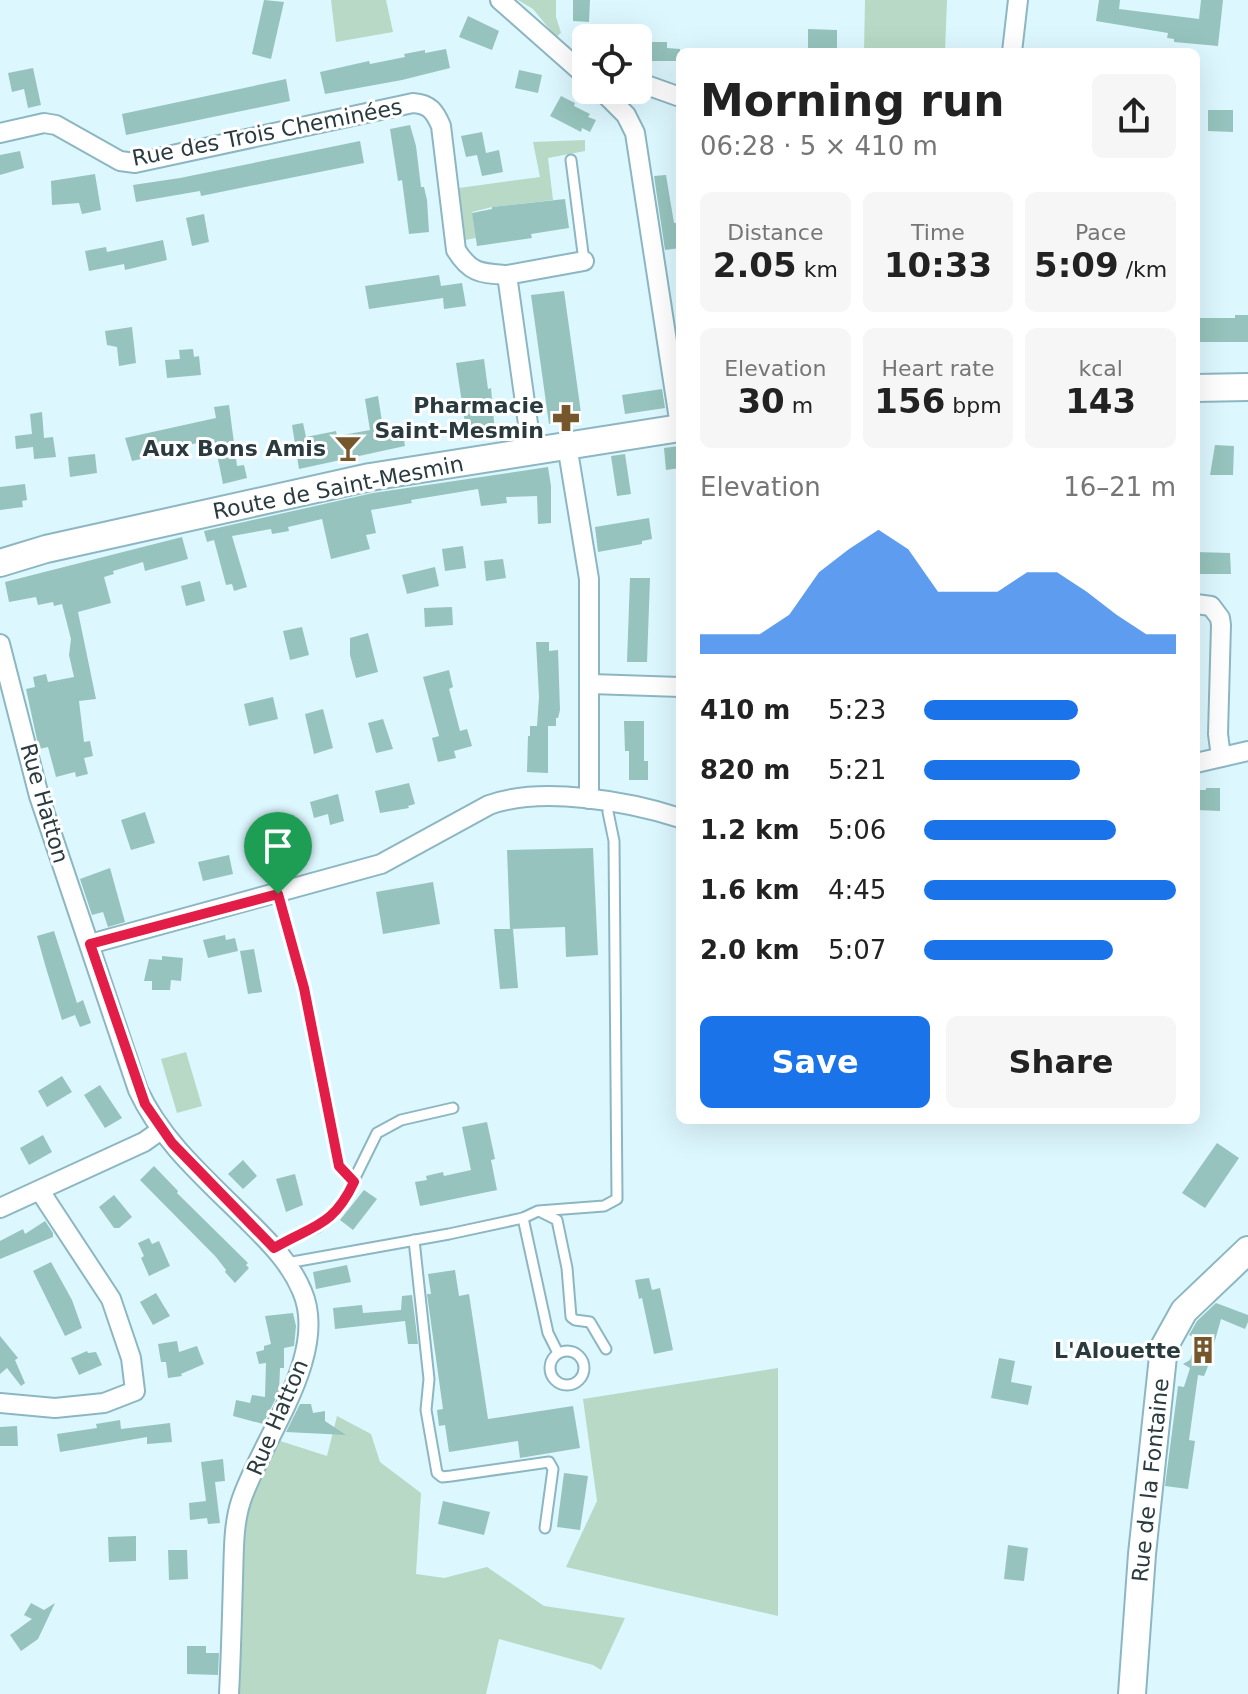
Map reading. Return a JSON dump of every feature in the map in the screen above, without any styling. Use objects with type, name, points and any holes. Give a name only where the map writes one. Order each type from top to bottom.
[{"type":"main road","points":[[1200,388],[1248,387]]},
{"type":"main road","name":"Route de Saint-Mesmin","points":[[0,563],[46,549],[370,477],[676,428]]},
{"type":"main road","name":"Rue de la Fontaine","points":[[1132,1694],[1142,1554],[1164,1347],[1184,1311],[1248,1250]]},
{"type":"street","points":[[500,0],[572,64]]},
{"type":"street","points":[[1012,48],[1018,0]]},
{"type":"street","points":[[652,87],[676,96]]},
{"type":"street","name":"Rue des Trois Cheminées","points":[[0,133],[44,123],[56,125],[120,161],[135,163],[424,103],[435,111],[441,126],[456,250],[465,264],[479,273],[507,275],[584,261]]},
{"type":"street","points":[[617,104],[635,133],[676,401]]},
{"type":"street","points":[[507,275],[532,452]]},
{"type":"street","points":[[567,445],[589,579],[589,799]]},
{"type":"street","points":[[1200,605],[1211,606],[1221,625],[1218,734],[1221,757]]},
{"type":"street","name":"Rue Hatton","points":[[0,644],[39,796],[138,1090],[161,1130],[287,1263],[303,1292],[309,1318],[308,1340],[300,1371],[240,1503],[234,1544],[229,1694]]},
{"type":"street","points":[[591,684],[676,687]]},
{"type":"street","points":[[1200,762],[1248,751]]},
{"type":"street","points":[[90,944],[381,864],[503,800],[589,799],[650,808],[676,817]]},
{"type":"street","points":[[0,1208],[144,1142],[161,1130]]},
{"type":"street","points":[[0,1403],[55,1408],[92,1405],[135,1391],[131,1358],[111,1299],[40,1191]]},
{"type":"lane","points":[[571,160],[584,261]]},
{"type":"lane","points":[[287,1263],[523,1218],[538,1211],[604,1206],[617,1199],[614,841],[609,801]]},
{"type":"lane","points":[[278,894],[304,988],[339,1166],[354,1182]]},
{"type":"lane","points":[[274,1248],[329,1219],[340,1208],[377,1133],[401,1120],[453,1108]]},
{"type":"lane","points":[[538,1211],[557,1220],[567,1268],[571,1317],[590,1322],[606,1349]]},
{"type":"lane","points":[[523,1218],[548,1333],[558,1353]]},
{"type":"lane","points":[[414,1240],[429,1379],[426,1410],[437,1473],[442,1477],[549,1462],[553,1469],[545,1528]]},
{"type":"green space","points":[[331,0],[386,0],[393,32],[336,42]]},
{"type":"green space","points":[[518,0],[556,0],[556,17],[561,33],[556,37],[533,9]]},
{"type":"green space","points":[[865,0],[947,0],[945,48],[864,48]]},
{"type":"green space","points":[[585,140],[585,151],[548,158],[553,200],[472,212],[476,238],[465,240],[459,188],[540,177],[533,142]]},
{"type":"green space","points":[[186,1052],[202,1106],[177,1113],[161,1059]]},
{"type":"green space","points":[[778,1368],[778,1616],[566,1567],[597,1501],[583,1399]]},
{"type":"green space","points":[[337,1416],[371,1434],[380,1462],[421,1493],[416,1574],[444,1578],[487,1567],[544,1606],[625,1618],[601,1670],[593,1665],[499,1639],[486,1694],[235,1694],[235,1525],[274,1439],[327,1456]]},
{"type":"building","points":[[264,0],[284,2],[271,59],[252,54]]},
{"type":"building","points":[[573,0],[590,0],[589,22],[573,21]]},
{"type":"building","points":[[1099,0],[1120,0],[1119,9],[1199,19],[1201,0],[1223,0],[1218,46],[1174,42],[1174,39],[1167,38],[1168,33],[1096,21]]},
{"type":"building","points":[[468,16],[499,31],[492,50],[459,37]]},
{"type":"building","points":[[808,29],[837,30],[837,48],[808,48]]},
{"type":"building","points":[[652,42],[667,42],[667,48],[676,49],[676,61],[652,61]]},
{"type":"building","points":[[446,49],[450,68],[325,94],[320,72],[405,57],[404,54],[425,50],[425,53]]},
{"type":"building","points":[[33,68],[41,105],[28,108],[24,89],[12,92],[8,73]]},
{"type":"building","points":[[519,70],[542,75],[538,93],[515,88]]},
{"type":"building","points":[[286,79],[290,101],[126,135],[122,114]]},
{"type":"building","points":[[561,96],[596,120],[590,132],[582,128],[581,132],[550,116]]},
{"type":"building","points":[[1208,110],[1233,110],[1233,132],[1208,131]]},
{"type":"building","points":[[410,125],[421,187],[424,187],[427,200],[429,232],[409,234],[402,180],[398,181],[390,129]]},
{"type":"building","points":[[482,132],[486,153],[499,150],[503,172],[482,176],[477,155],[466,157],[461,136]]},
{"type":"building","points":[[360,141],[364,163],[201,196],[200,191],[136,202],[133,185]]},
{"type":"building","points":[[20,151],[24,168],[0,175],[0,155]]},
{"type":"building","points":[[95,174],[101,210],[82,214],[79,203],[52,205],[51,181]]},
{"type":"building","points":[[666,175],[676,223],[676,249],[665,250],[654,176]]},
{"type":"building","points":[[565,199],[569,228],[531,234],[532,238],[477,246],[472,213],[492,207]]},
{"type":"building","points":[[204,214],[209,242],[192,246],[186,218]]},
{"type":"building","points":[[163,240],[167,260],[125,270],[124,264],[89,271],[85,251],[106,247],[107,252]]},
{"type":"building","points":[[439,275],[441,286],[462,283],[466,306],[444,309],[443,298],[369,309],[365,286]]},
{"type":"building","points":[[564,291],[582,420],[549,424],[531,295]]},
{"type":"building","points":[[1235,315],[1248,315],[1248,342],[1200,342],[1200,318],[1235,318]]},
{"type":"building","points":[[132,327],[136,363],[119,366],[117,347],[107,345],[105,331]]},
{"type":"building","points":[[193,349],[194,357],[199,356],[201,375],[167,378],[165,360],[180,359],[179,350]]},
{"type":"building","points":[[484,359],[488,389],[491,388],[495,433],[467,437],[456,363]]},
{"type":"building","points":[[662,389],[665,408],[625,414],[622,395]]},
{"type":"building","points":[[378,396],[383,428],[401,424],[405,446],[299,469],[292,425],[303,423],[306,437],[336,431],[337,436],[370,430],[365,399]]},
{"type":"building","points":[[229,405],[237,466],[244,465],[247,478],[223,484],[214,439],[132,461],[125,438],[216,418],[214,407]]},
{"type":"building","points":[[42,412],[44,438],[53,437],[56,457],[34,459],[33,447],[16,449],[15,436],[32,434],[30,414]]},
{"type":"building","points":[[1215,445],[1234,446],[1233,475],[1210,475]]},
{"type":"building","points":[[676,446],[676,469],[666,470],[664,448]]},
{"type":"building","points":[[95,454],[97,473],[70,477],[68,457]]},
{"type":"building","points":[[625,454],[631,494],[617,496],[611,456]]},
{"type":"building","points":[[548,467],[551,523],[538,524],[537,496],[506,497],[507,503],[481,506],[478,489],[371,510],[376,533],[366,535],[370,549],[331,559],[322,519],[288,527],[289,531],[272,534],[271,529],[232,536],[247,587],[234,591],[232,584],[226,585],[214,540],[207,542],[204,531],[373,493]]},
{"type":"building","points":[[25,484],[27,500],[22,501],[23,507],[0,510],[0,487]]},
{"type":"building","points":[[649,518],[652,539],[642,541],[642,544],[598,552],[595,527]]},
{"type":"building","points":[[182,537],[188,559],[145,571],[143,562],[113,571],[114,574],[104,577],[111,603],[78,612],[96,699],[79,701],[84,742],[90,741],[93,756],[84,758],[88,774],[76,777],[75,772],[56,777],[48,747],[39,749],[26,689],[35,687],[33,677],[46,674],[48,682],[74,677],[69,655],[71,639],[62,604],[38,605],[36,597],[9,602],[5,582]]},
{"type":"building","points":[[463,546],[466,568],[445,571],[442,549]]},
{"type":"building","points":[[1200,552],[1230,553],[1231,574],[1200,574]]},
{"type":"building","points":[[503,559],[506,578],[486,581],[484,561]]},
{"type":"building","points":[[435,567],[439,586],[407,594],[402,575]]},
{"type":"building","points":[[630,578],[650,578],[647,662],[627,662]]},
{"type":"building","points":[[200,581],[205,601],[186,606],[181,586]]},
{"type":"building","points":[[452,607],[453,625],[425,627],[424,608]]},
{"type":"building","points":[[302,627],[309,655],[290,660],[283,631]]},
{"type":"building","points":[[368,633],[378,672],[356,678],[350,655],[350,638]]},
{"type":"building","points":[[536,642],[549,642],[549,651],[558,650],[560,710],[556,726],[548,726],[548,773],[527,772],[530,726],[537,726]]},
{"type":"building","points":[[449,670],[453,687],[449,689],[460,731],[467,729],[472,746],[454,751],[456,758],[438,762],[432,738],[439,736],[423,677]]},
{"type":"building","points":[[273,697],[278,719],[249,726],[244,704]]},
{"type":"building","points":[[323,709],[333,748],[314,754],[305,714]]},
{"type":"building","points":[[383,719],[393,749],[376,753],[368,723]]},
{"type":"building","points":[[624,721],[644,721],[644,761],[648,761],[648,780],[629,780],[629,751],[625,751]]},
{"type":"building","points":[[409,783],[415,804],[380,813],[375,791]]},
{"type":"building","points":[[1220,788],[1220,811],[1200,810],[1200,790]]},
{"type":"building","points":[[338,794],[344,821],[330,825],[328,814],[314,818],[310,802]]},
{"type":"building","points":[[145,812],[155,843],[131,850],[121,820]]},
{"type":"building","points":[[294,815],[299,833],[264,842],[260,823]]},
{"type":"building","points":[[593,848],[598,955],[566,957],[565,927],[510,929],[507,850]]},
{"type":"building","points":[[229,855],[233,874],[203,881],[198,862]]},
{"type":"building","points":[[110,868],[125,922],[108,927],[103,912],[92,915],[80,879]]},
{"type":"building","points":[[433,882],[440,924],[383,934],[376,892]]},
{"type":"building","points":[[494,929],[513,929],[518,988],[500,989]]},
{"type":"building","points":[[54,931],[77,1003],[83,1000],[91,1023],[80,1027],[75,1015],[62,1020],[37,936]]},
{"type":"building","points":[[225,935],[226,940],[235,938],[238,951],[208,958],[203,940]]},
{"type":"building","points":[[254,949],[262,992],[248,994],[240,951]]},
{"type":"building","points":[[162,956],[183,958],[181,981],[171,980],[170,990],[152,990],[152,981],[144,981],[149,959],[162,960]]},
{"type":"building","points":[[62,1076],[72,1092],[47,1107],[38,1091]]},
{"type":"building","points":[[100,1085],[122,1118],[105,1128],[84,1095]]},
{"type":"building","points":[[487,1122],[495,1159],[491,1160],[497,1190],[420,1206],[415,1182],[443,1172],[444,1176],[471,1170],[462,1127]]},
{"type":"building","points":[[43,1135],[52,1152],[29,1165],[20,1148]]},
{"type":"building","points":[[1217,1143],[1239,1158],[1205,1208],[1182,1193]]},
{"type":"building","points":[[243,1160],[257,1176],[243,1189],[228,1174]]},
{"type":"building","points":[[154,1166],[248,1263],[249,1268],[235,1283],[216,1257],[140,1180]]},
{"type":"building","points":[[295,1174],[303,1205],[286,1212],[276,1179]]},
{"type":"building","points":[[364,1190],[377,1199],[353,1230],[340,1220]]},
{"type":"building","points":[[114,1195],[132,1217],[119,1228],[114,1228],[99,1207]]},
{"type":"building","points":[[45,1221],[53,1237],[0,1259],[0,1241],[23,1229],[25,1234]]},
{"type":"building","points":[[149,1238],[152,1244],[159,1241],[170,1266],[149,1276],[138,1243]]},
{"type":"building","points":[[51,1262],[72,1300],[82,1328],[65,1336],[33,1271]]},
{"type":"building","points":[[347,1265],[351,1282],[316,1289],[313,1272]]},
{"type":"building","points":[[455,1270],[459,1296],[469,1294],[488,1419],[573,1406],[580,1448],[520,1458],[518,1441],[449,1452],[445,1425],[439,1426],[437,1410],[443,1409],[427,1294],[431,1294],[428,1274]]},
{"type":"building","points":[[649,1278],[652,1290],[660,1288],[673,1350],[654,1354],[635,1280]]},
{"type":"building","points":[[156,1293],[170,1316],[153,1325],[140,1302]]},
{"type":"building","points":[[412,1295],[418,1344],[408,1344],[405,1321],[335,1329],[333,1308],[362,1305],[363,1313],[401,1310],[402,1296]]},
{"type":"building","points":[[1216,1303],[1248,1315],[1248,1322],[1245,1329],[1221,1319],[1207,1369],[1204,1376],[1198,1375],[1189,1440],[1195,1441],[1188,1489],[1165,1486],[1178,1386],[1184,1387],[1190,1368],[1183,1364],[1190,1360],[1197,1339],[1189,1335],[1197,1321]]},
{"type":"building","points":[[293,1313],[296,1326],[294,1346],[284,1348],[279,1392],[263,1424],[233,1416],[236,1400],[250,1403],[252,1395],[265,1397],[266,1363],[259,1364],[256,1352],[271,1344],[265,1316]]},
{"type":"building","points":[[0,1336],[18,1358],[15,1360],[25,1383],[21,1386],[7,1368],[0,1374]]},
{"type":"building","points":[[177,1341],[179,1352],[197,1346],[204,1364],[182,1376],[168,1378],[166,1362],[161,1362],[158,1344]]},
{"type":"building","points":[[87,1351],[96,1352],[102,1365],[79,1375],[71,1358]]},
{"type":"building","points":[[999,1358],[1015,1361],[1011,1382],[1032,1386],[1028,1405],[991,1398]]},
{"type":"building","points":[[300,1404],[311,1404],[313,1413],[325,1411],[325,1421],[346,1435],[286,1432]]},
{"type":"building","points":[[120,1420],[121,1429],[170,1423],[172,1442],[147,1444],[147,1437],[60,1452],[57,1434],[97,1428],[96,1424]]},
{"type":"building","points":[[17,1426],[18,1446],[0,1446],[0,1427]]},
{"type":"building","points":[[223,1459],[225,1481],[215,1482],[220,1523],[208,1524],[207,1518],[190,1520],[189,1503],[206,1501],[201,1462]]},
{"type":"building","points":[[564,1473],[588,1476],[580,1530],[557,1527]]},
{"type":"building","points":[[443,1501],[490,1512],[484,1535],[438,1524]]},
{"type":"building","points":[[136,1536],[136,1561],[109,1562],[108,1537]]},
{"type":"building","points":[[1008,1545],[1028,1548],[1024,1581],[1004,1579]]},
{"type":"building","points":[[168,1550],[187,1550],[188,1579],[169,1580]]},
{"type":"building","points":[[31,1603],[44,1610],[55,1603],[38,1639],[21,1651],[10,1635],[32,1619],[24,1615]]},
{"type":"building","points":[[187,1646],[206,1646],[206,1653],[219,1653],[218,1675],[187,1674]]},
{"type":"place","name":"Pharmacie Saint-Mesmin","points":[[566,418]]},
{"type":"place","name":"Aux Bons Amis","points":[[348,448]]},
{"type":"place","name":"L'Alouette","points":[[1203,1350]]},
{"type":"route","points":[[278,894],[304,988],[339,1166],[354,1182],[340,1208],[329,1219],[274,1248],[172,1143],[145,1104],[90,944],[278,894]]}]
